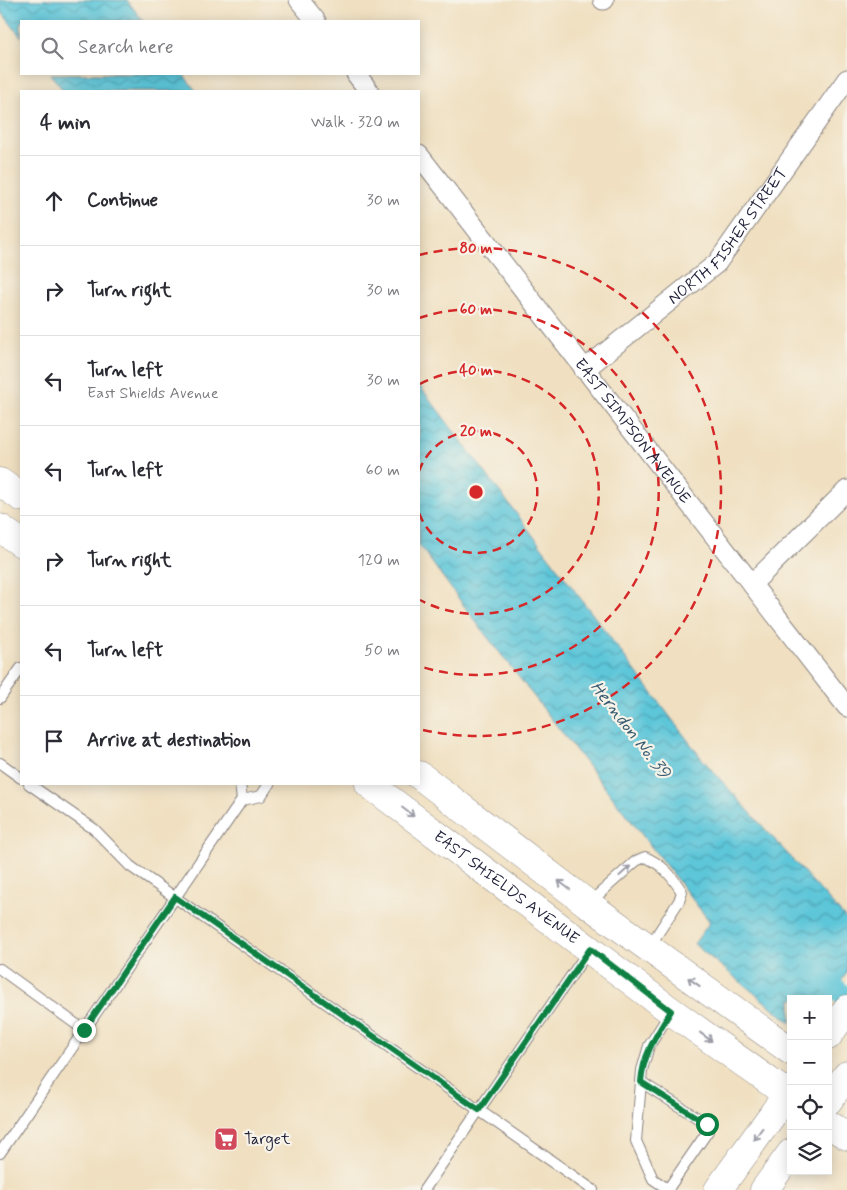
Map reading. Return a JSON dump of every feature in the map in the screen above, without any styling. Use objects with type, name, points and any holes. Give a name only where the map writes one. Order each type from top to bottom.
[{"type":"main road","points":[[0,482],[20,496]]},
{"type":"main road","points":[[0,528],[20,542]]},
{"type":"main road","points":[[420,776],[588,904],[787,1048]]},
{"type":"main road","name":"EAST SHIELDS AVENUE","points":[[370,785],[671,1011],[787,1093]]},
{"type":"main road","points":[[718,1190],[787,1097]]},
{"type":"main road","points":[[832,1127],[847,1136]]},
{"type":"main road","points":[[764,1190],[787,1158]]},
{"type":"street","points":[[299,0],[315,20]]},
{"type":"street","points":[[357,75],[369,90]]},
{"type":"street","name":"NORTH FISHER STREET","points":[[584,370],[717,263],[847,79]]},
{"type":"street","name":"EAST SIMPSON AVENUE","points":[[420,157],[847,707]]},
{"type":"street","points":[[752,584],[847,490]]},
{"type":"lane","points":[[1,694],[20,669]]},
{"type":"lane","points":[[0,763],[20,777]]},
{"type":"lane","points":[[31,785],[94,829],[130,866],[593,1190]]},
{"type":"lane","points":[[0,1153],[242,800],[240,785]]},
{"type":"lane","points":[[242,800],[261,796],[268,785]]},
{"type":"lane","points":[[588,904],[636,861],[645,856],[657,861],[672,876],[682,892],[674,909],[649,948]]},
{"type":"lane","points":[[424,1190],[590,949]]},
{"type":"lane","points":[[0,969],[84,1030]]},
{"type":"lane","points":[[641,1082],[707,1124],[708,1131],[668,1190],[653,1179],[636,1141],[642,1070],[649,1046],[671,1011]]},
{"type":"water","points":[[0,0],[127,0],[142,20],[20,20],[20,36],[0,10]]},
{"type":"water","points":[[51,75],[184,75],[195,90],[63,90]]},
{"type":"water","points":[[420,386],[702,759],[847,920],[847,973],[830,995],[787,995],[787,1020],[694,944],[710,922],[482,630],[420,546]]},
{"type":"waterway","name":"Herndon No. 39","points":[[814,968],[847,999]]},
{"type":"place","name":"Target","points":[[226,1139]]},
{"type":"route","points":[[84,1030],[175,897],[479,1110],[590,949],[671,1011],[649,1046],[642,1070],[641,1082],[707,1124]]}]
